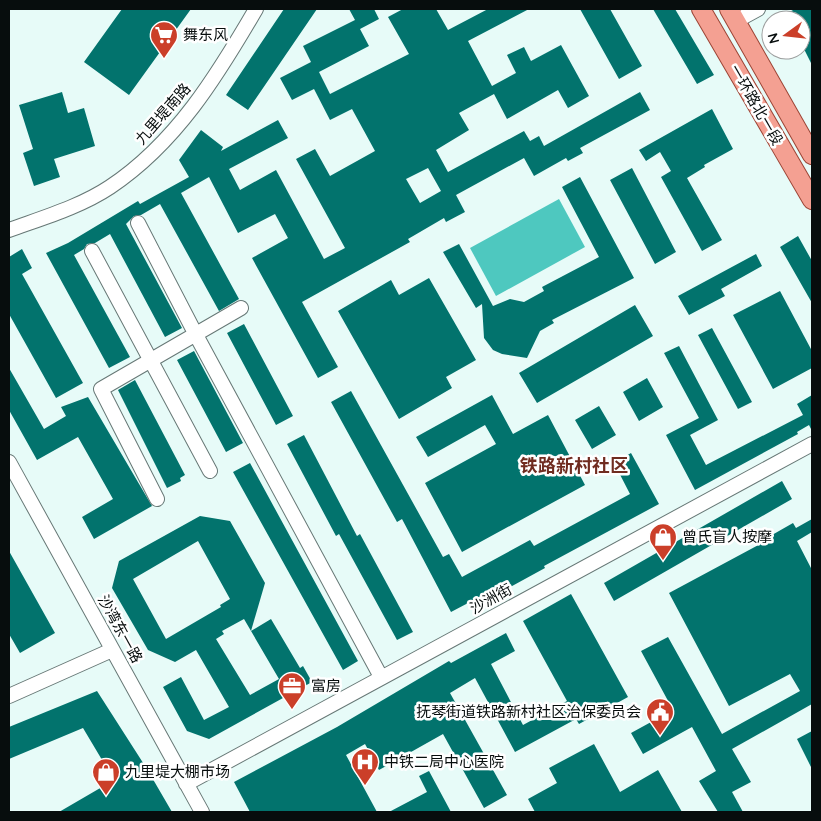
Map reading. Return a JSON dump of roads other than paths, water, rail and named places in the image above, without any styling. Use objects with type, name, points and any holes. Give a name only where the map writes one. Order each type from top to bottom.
[{"type":"main road","name":"一环路北一段","points":[[701,9],[812,200]]},
{"type":"main road","name":"一环路北一段","points":[[732,15],[812,155]]},
{"type":"street","name":"九里堤南路","points":[[9,230],[64,210],[109,188],[152,154],[185,118],[223,66],[256,9]]},
{"type":"street","points":[[732,15],[758,9]]},
{"type":"street","points":[[138,223],[196,335],[381,677]]},
{"type":"street","points":[[92,251],[210,471]]},
{"type":"street","points":[[157,498],[101,389],[241,308]]},
{"type":"street","name":"沙洲街","points":[[186,784],[812,444]]},
{"type":"street","name":"沙湾东一路","points":[[9,462],[202,812]]},
{"type":"street","points":[[9,696],[112,650]]},
{"type":"water","points":[[559,199],[585,247],[496,296],[470,248]]},
{"type":"place","name":"舞东风","points":[[164,59]]},
{"type":"place","name":"曾氏盲人按摩","points":[[663,561]]},
{"type":"place","name":"富房","points":[[292,710]]},
{"type":"place","name":"抚琴街道铁路新村社区治保委员会","points":[[660,736]]},
{"type":"place","name":"中铁二局中心医院","points":[[365,786]]},
{"type":"place","name":"九里堤大棚市场","points":[[106,796]]},
{"type":"district","name":"铁路新村社区","points":[[574,466]]}]
